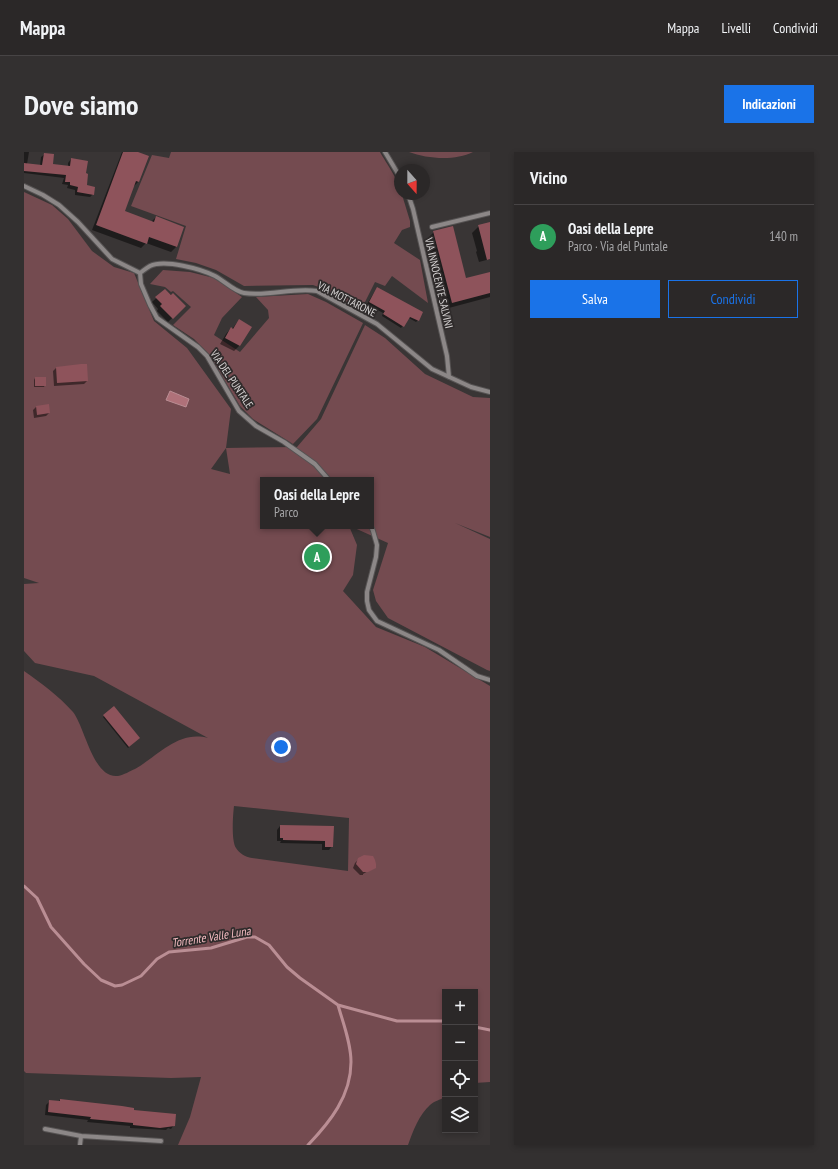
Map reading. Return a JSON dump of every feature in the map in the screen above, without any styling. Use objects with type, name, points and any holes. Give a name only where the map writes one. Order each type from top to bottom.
[{"type":"street","points":[[385,152],[394,167]]},
{"type":"street","points":[[24,186],[59,205],[78,222],[112,259],[140,273]]},
{"type":"street","name":"VIA INNOCENTE SALVINI","points":[[410,200],[443,341],[449,377]]},
{"type":"street","points":[[432,227],[490,213]]},
{"type":"street","name":"VIA MOTTARONE","points":[[140,273],[151,266],[164,263],[193,269],[215,276],[242,293],[274,293],[307,290],[317,291],[377,324],[432,369],[471,387],[490,392]]},
{"type":"street","name":"VIA DEL PUNTALE","points":[[140,273],[141,284],[157,318],[198,347],[207,356],[239,411],[256,426],[284,442],[315,464],[326,477]]},
{"type":"street","points":[[372,529],[377,545],[376,557],[367,592],[367,601],[369,610],[377,621],[439,650],[477,676],[490,680]]},
{"type":"street","points":[[45,1129],[81,1136],[161,1142]]},
{"type":"street","points":[[80,1145],[81,1136]]},
{"type":"shaded area","points":[[171,152],[380,152],[394,176],[394,200],[404,200],[410,221],[410,227],[402,230],[394,243],[420,260],[428,303],[392,276],[385,286],[375,282],[361,310],[327,290],[313,285],[244,286],[216,270],[196,263],[176,259],[186,226],[131,206],[152,155],[169,158]]},
{"type":"shaded area","points":[[409,152],[473,152],[458,157],[441,158]]},
{"type":"shaded area","points":[[24,192],[52,205],[68,219],[92,251],[114,267],[134,273],[154,321],[187,348],[231,409],[226,448],[297,447],[321,419],[365,325],[385,338],[425,374],[473,397],[490,398],[490,537],[455,523],[490,539],[490,671],[388,618],[376,601],[373,590],[388,543],[357,529],[374,529],[374,477],[260,477],[260,529],[350,529],[357,545],[353,575],[343,591],[376,627],[425,647],[490,686],[490,1082],[478,1083],[478,989],[442,989],[442,1098],[426,1109],[414,1129],[408,1145],[178,1145],[190,1117],[201,1077],[171,1078],[26,1073],[24,1071],[24,671],[56,695],[73,712],[96,761],[109,775],[118,776],[125,774],[144,764],[178,741],[197,737],[208,738],[94,676],[35,663],[24,651],[24,584],[39,583],[24,578]],"holes":[[[226,448],[230,474],[211,469]],[[234,806],[349,818],[348,871],[247,857],[239,852],[234,844]]]},
{"type":"shaded area","points":[[163,270],[190,272],[214,278],[242,297],[222,318],[214,335],[240,352],[269,318],[268,310],[256,297],[308,294],[326,302],[363,323],[317,419],[293,444],[253,419],[240,406],[209,354],[194,339],[173,325],[191,307],[173,291],[171,292],[165,287],[150,284]]},
{"type":"shaded area","points":[[170,391],[189,399],[186,407],[166,400]]},
{"type":"building","points":[[123,152],[138,152],[149,156],[139,182],[136,181],[125,211],[154,222],[156,216],[184,227],[177,247],[149,237],[147,244],[96,225]]},
{"type":"building","points":[[44,153],[54,154],[53,164],[70,166],[71,158],[88,161],[86,173],[88,174],[87,185],[95,187],[94,195],[77,192],[78,187],[70,185],[70,182],[65,182],[66,175],[24,171],[24,163],[42,165]]},
{"type":"building","points":[[490,222],[490,259],[487,260],[478,225]]},
{"type":"building","points":[[453,226],[466,278],[490,272],[490,293],[452,303],[433,231]]},
{"type":"building","points":[[377,287],[423,312],[419,321],[410,317],[404,327],[383,314],[385,311],[369,302]]},
{"type":"building","points":[[165,289],[171,295],[173,293],[186,306],[173,319],[160,306],[162,304],[155,297]]},
{"type":"building","points":[[239,319],[252,327],[240,346],[225,338],[231,327],[233,329]]},
{"type":"building","points":[[87,364],[88,381],[57,383],[56,367]]},
{"type":"building","points":[[35,377],[46,377],[46,386],[35,386]]},
{"type":"building","points":[[49,404],[50,413],[37,415],[36,406]]},
{"type":"building","points":[[114,706],[140,738],[129,747],[103,715]]},
{"type":"building","points":[[280,825],[334,826],[333,847],[325,847],[325,841],[283,840],[283,838],[280,838]]},
{"type":"building","points":[[364,855],[373,856],[376,868],[368,872],[363,872],[356,864],[358,858]]},
{"type":"building","points":[[60,1099],[122,1106],[134,1108],[134,1110],[176,1114],[175,1126],[160,1128],[48,1112],[49,1100],[60,1101]]},
{"type":"waterway","name":"Torrente Valle Luna","points":[[24,886],[37,898],[51,927],[84,964],[101,980],[115,986],[122,985],[141,976],[157,959],[169,952],[211,948],[247,937],[255,937],[269,945],[287,967],[300,978],[338,1005],[397,1021],[442,1021]]},
{"type":"waterway","points":[[308,1145],[338,1108],[350,1074],[350,1048],[338,1005]]},
{"type":"waterway","points":[[478,1028],[490,1030]]},
{"type":"place","name":"Oasi della Lepre","points":[[317,557]]}]
